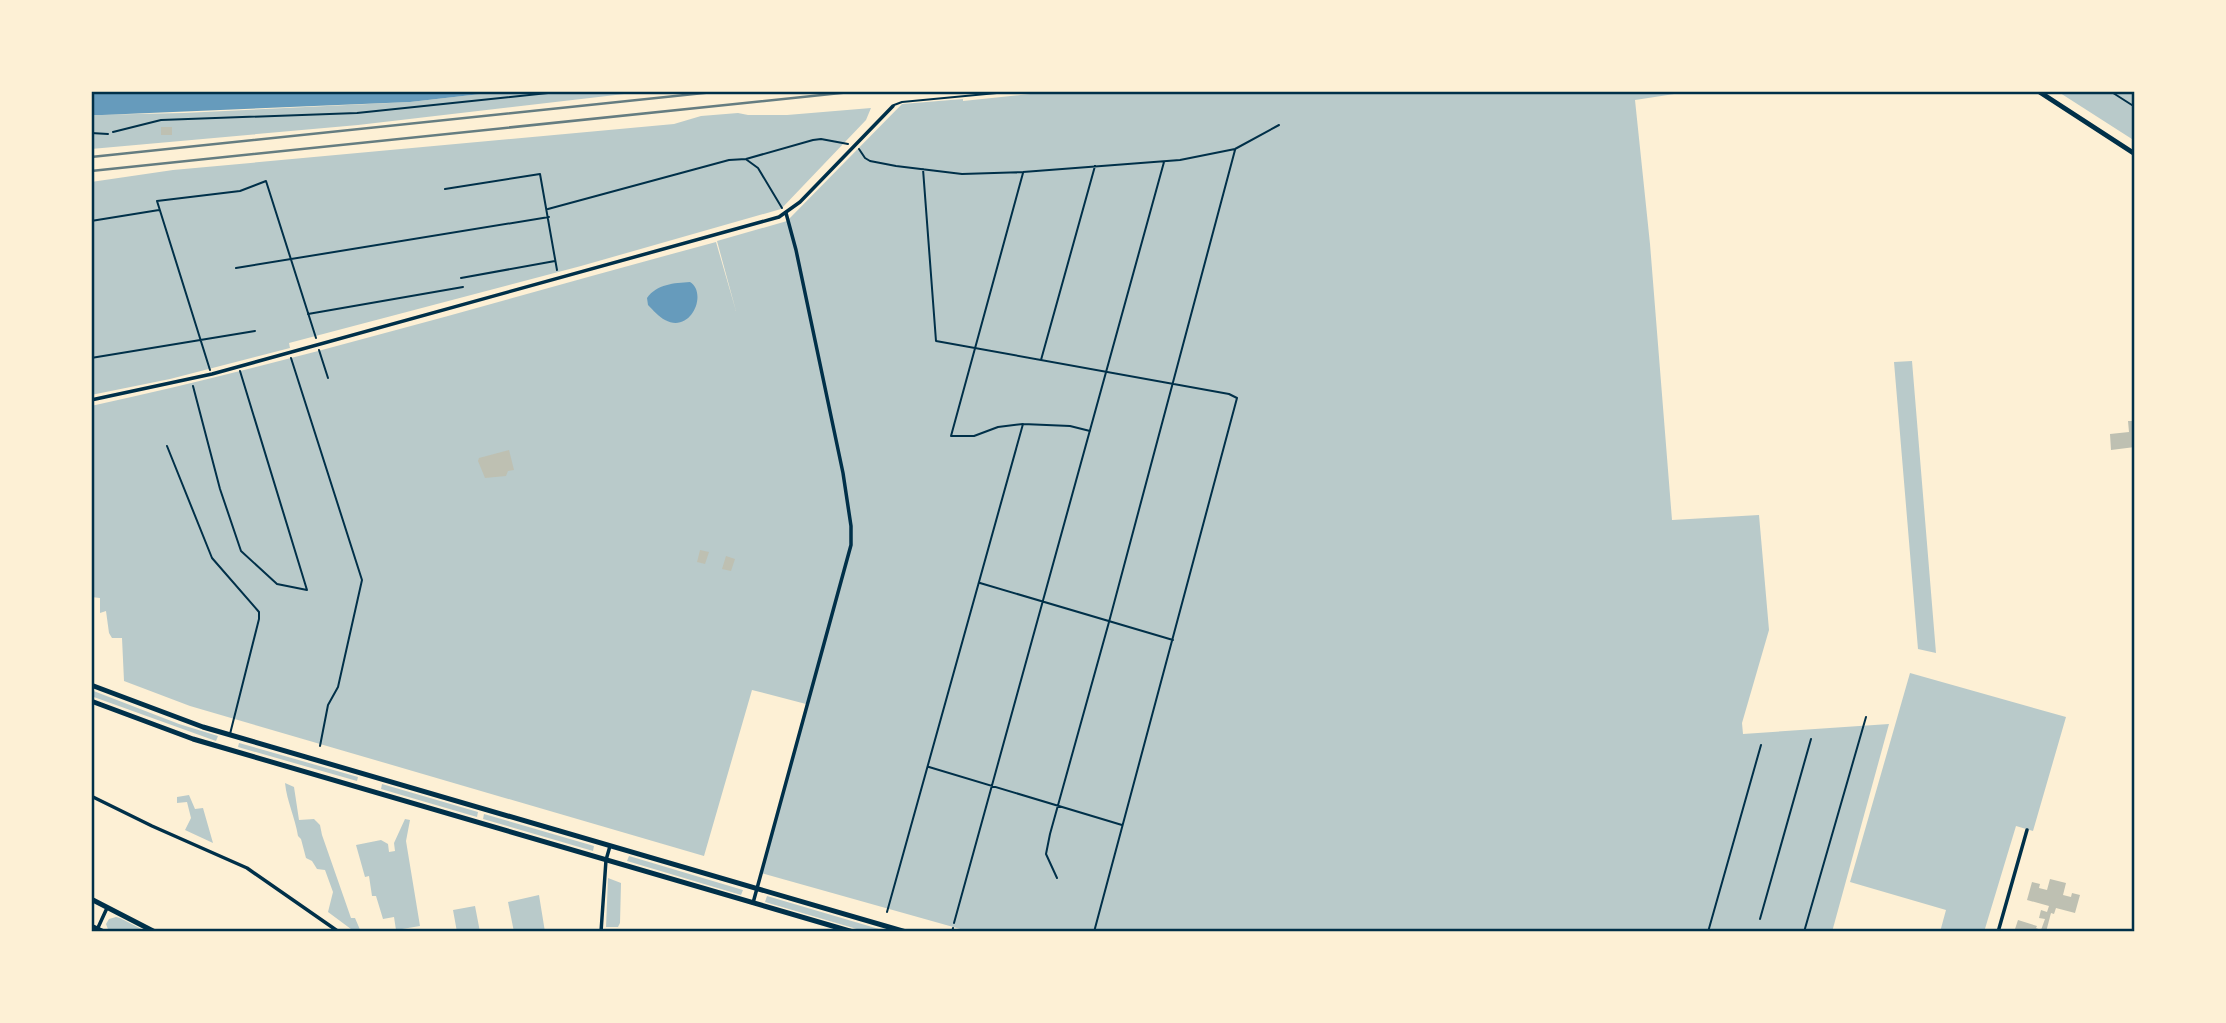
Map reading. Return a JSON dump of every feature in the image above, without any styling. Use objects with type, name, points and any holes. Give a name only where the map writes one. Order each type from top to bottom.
[{"type":"main road","points":[[2038,91],[2135,154]]},
{"type":"main road","points":[[91,685],[176,718],[230,735],[906,932]]},
{"type":"main road","points":[[91,701],[193,739],[853,932]]},
{"type":"main road","points":[[91,899],[155,932]]},
{"type":"main road","points":[[95,929],[104,932]]},
{"type":"street","points":[[91,400],[212,374],[758,224],[786,214],[893,106]]},
{"type":"street","points":[[752,903],[851,545],[844,473],[786,214]]},
{"type":"street","points":[[91,796],[247,868],[339,932]]},
{"type":"street","points":[[1998,932],[2027,830]]},
{"type":"street","points":[[601,932],[610,846]]},
{"type":"street","points":[[95,929],[107,907]]},
{"type":"lane","points":[[893,106],[902,102],[1018,91]]},
{"type":"lane","points":[[91,133],[108,134]]},
{"type":"lane","points":[[167,446],[212,558],[259,612],[260,618],[230,735]]},
{"type":"lane","points":[[952,932],[953,928]]},
{"type":"path","points":[[108,134],[161,120],[357,113],[568,91]]},
{"type":"path","points":[[2110,91],[2135,107]]},
{"type":"path","points":[[859,149],[870,162],[961,174],[1023,172],[1164,162],[1235,149],[1279,125]]},
{"type":"path","points":[[548,209],[729,160],[746,159],[821,139],[855,145]]},
{"type":"path","points":[[1057,878],[1046,854],[1057,805],[1109,622],[1235,149]]},
{"type":"path","points":[[746,159],[765,177],[786,214]]},
{"type":"path","points":[[953,928],[1164,162]]},
{"type":"path","points":[[1041,361],[1095,166]]},
{"type":"path","points":[[923,169],[936,341],[974,350],[1230,394],[1237,398],[1094,932]]},
{"type":"path","points":[[1023,172],[951,436],[974,436],[998,427],[1023,425],[1070,426],[1090,431]]},
{"type":"path","points":[[445,189],[540,174],[559,279]]},
{"type":"path","points":[[212,374],[157,201],[240,191],[266,181],[328,378]]},
{"type":"path","points":[[91,221],[159,210]]},
{"type":"path","points":[[236,268],[548,217]]},
{"type":"path","points":[[461,278],[556,261]]},
{"type":"path","points":[[309,314],[463,287]]},
{"type":"path","points":[[91,358],[255,331]]},
{"type":"path","points":[[290,352],[362,580],[338,687],[328,705],[320,746]]},
{"type":"path","points":[[192,379],[220,489],[241,551],[277,584],[307,590],[238,367]]},
{"type":"path","points":[[887,912],[1023,425]]},
{"type":"path","points":[[979,583],[1174,640]]},
{"type":"path","points":[[1804,932],[1866,717]]},
{"type":"path","points":[[1760,919],[1811,739]]},
{"type":"path","points":[[1708,932],[1761,744]]},
{"type":"path","points":[[928,767],[1123,825]]},
{"type":"shaded area","points":[[507,91],[650,91],[358,125],[91,149],[91,115],[410,102]]},
{"type":"shaded area","points":[[1059,91],[1694,91],[1635,100],[1650,244],[1672,520],[1759,515],[1769,630],[1742,723],[1743,734],[1889,724],[1832,932],[971,932],[761,873],[806,704],[752,690],[704,856],[190,706],[124,681],[122,638],[112,638],[106,611],[100,613],[100,598],[91,597],[91,406],[327,349],[716,242],[736,311],[717,241],[787,221],[902,104]]},
{"type":"shaded area","points":[[2057,91],[2135,91],[2135,141]]},
{"type":"shaded area","points":[[871,108],[866,120],[781,209],[581,266],[289,343],[290,348],[170,379],[91,395],[91,182],[173,170],[674,124],[701,116],[738,113],[787,115]]},
{"type":"shaded area","points":[[1912,361],[1936,653],[1918,649],[1894,362]]},
{"type":"shaded area","points":[[1910,673],[2066,717],[2033,831],[2016,826],[1984,932],[1940,932],[1946,910],[1850,882]]},
{"type":"shaded area","points":[[91,690],[218,736],[216,741],[91,696]]},
{"type":"shaded area","points":[[239,743],[358,777],[357,781],[238,747]]},
{"type":"shaded area","points":[[285,783],[294,787],[299,820],[314,819],[320,825],[351,918],[355,918],[361,932],[355,932],[328,912],[333,892],[325,870],[317,869],[312,861],[306,858]]},
{"type":"shaded area","points":[[382,784],[478,812],[477,817],[381,789]]},
{"type":"shaded area","points":[[189,795],[195,809],[203,808],[213,843],[185,830],[191,818],[187,802],[177,803],[177,797]]},
{"type":"shaded area","points":[[484,814],[594,846],[593,851],[483,819]]},
{"type":"shaded area","points":[[405,819],[410,820],[406,841],[420,926],[396,930],[394,917],[383,919],[376,896],[372,896],[369,876],[365,877],[356,845],[381,840],[388,844],[389,852],[395,851],[394,843]]},
{"type":"shaded area","points":[[629,856],[743,890],[741,895],[627,861]]},
{"type":"shaded area","points":[[608,878],[621,883],[618,927],[606,927]]},
{"type":"shaded area","points":[[539,895],[545,932],[514,932],[508,902]]},
{"type":"shaded area","points":[[767,896],[889,932],[867,932],[765,902]]},
{"type":"shaded area","points":[[475,906],[480,932],[457,932],[453,910]]},
{"type":"shaded area","points":[[116,917],[147,932],[109,932],[106,924],[109,919]]},
{"type":"water","points":[[91,91],[507,91],[410,102],[91,115]]},
{"type":"water","points":[[690,282],[695,287],[697,303],[689,317],[682,322],[665,320],[648,305],[647,298],[661,287]]},
{"type":"building","points":[[161,127],[172,127],[172,135],[161,135]]},
{"type":"building","points":[[2128,421],[2135,421],[2135,447],[2111,450],[2110,434],[2129,432]]},
{"type":"building","points":[[509,450],[514,470],[508,471],[506,476],[485,478],[479,458]]},
{"type":"building","points":[[700,550],[709,552],[705,564],[697,562]]},
{"type":"building","points":[[726,556],[735,559],[731,571],[722,569]]},
{"type":"building","points":[[2050,879],[2066,883],[2063,895],[2080,895],[2075,913],[2056,908],[2054,914],[2051,913],[2046,932],[2014,932],[2018,920],[2041,930],[2045,919],[2039,918],[2041,910],[2047,912],[2049,906],[2027,900],[2032,882],[2047,890]]},
{"type":"railway","points":[[91,157],[723,91]]},
{"type":"railway","points":[[91,171],[860,91]]}]
